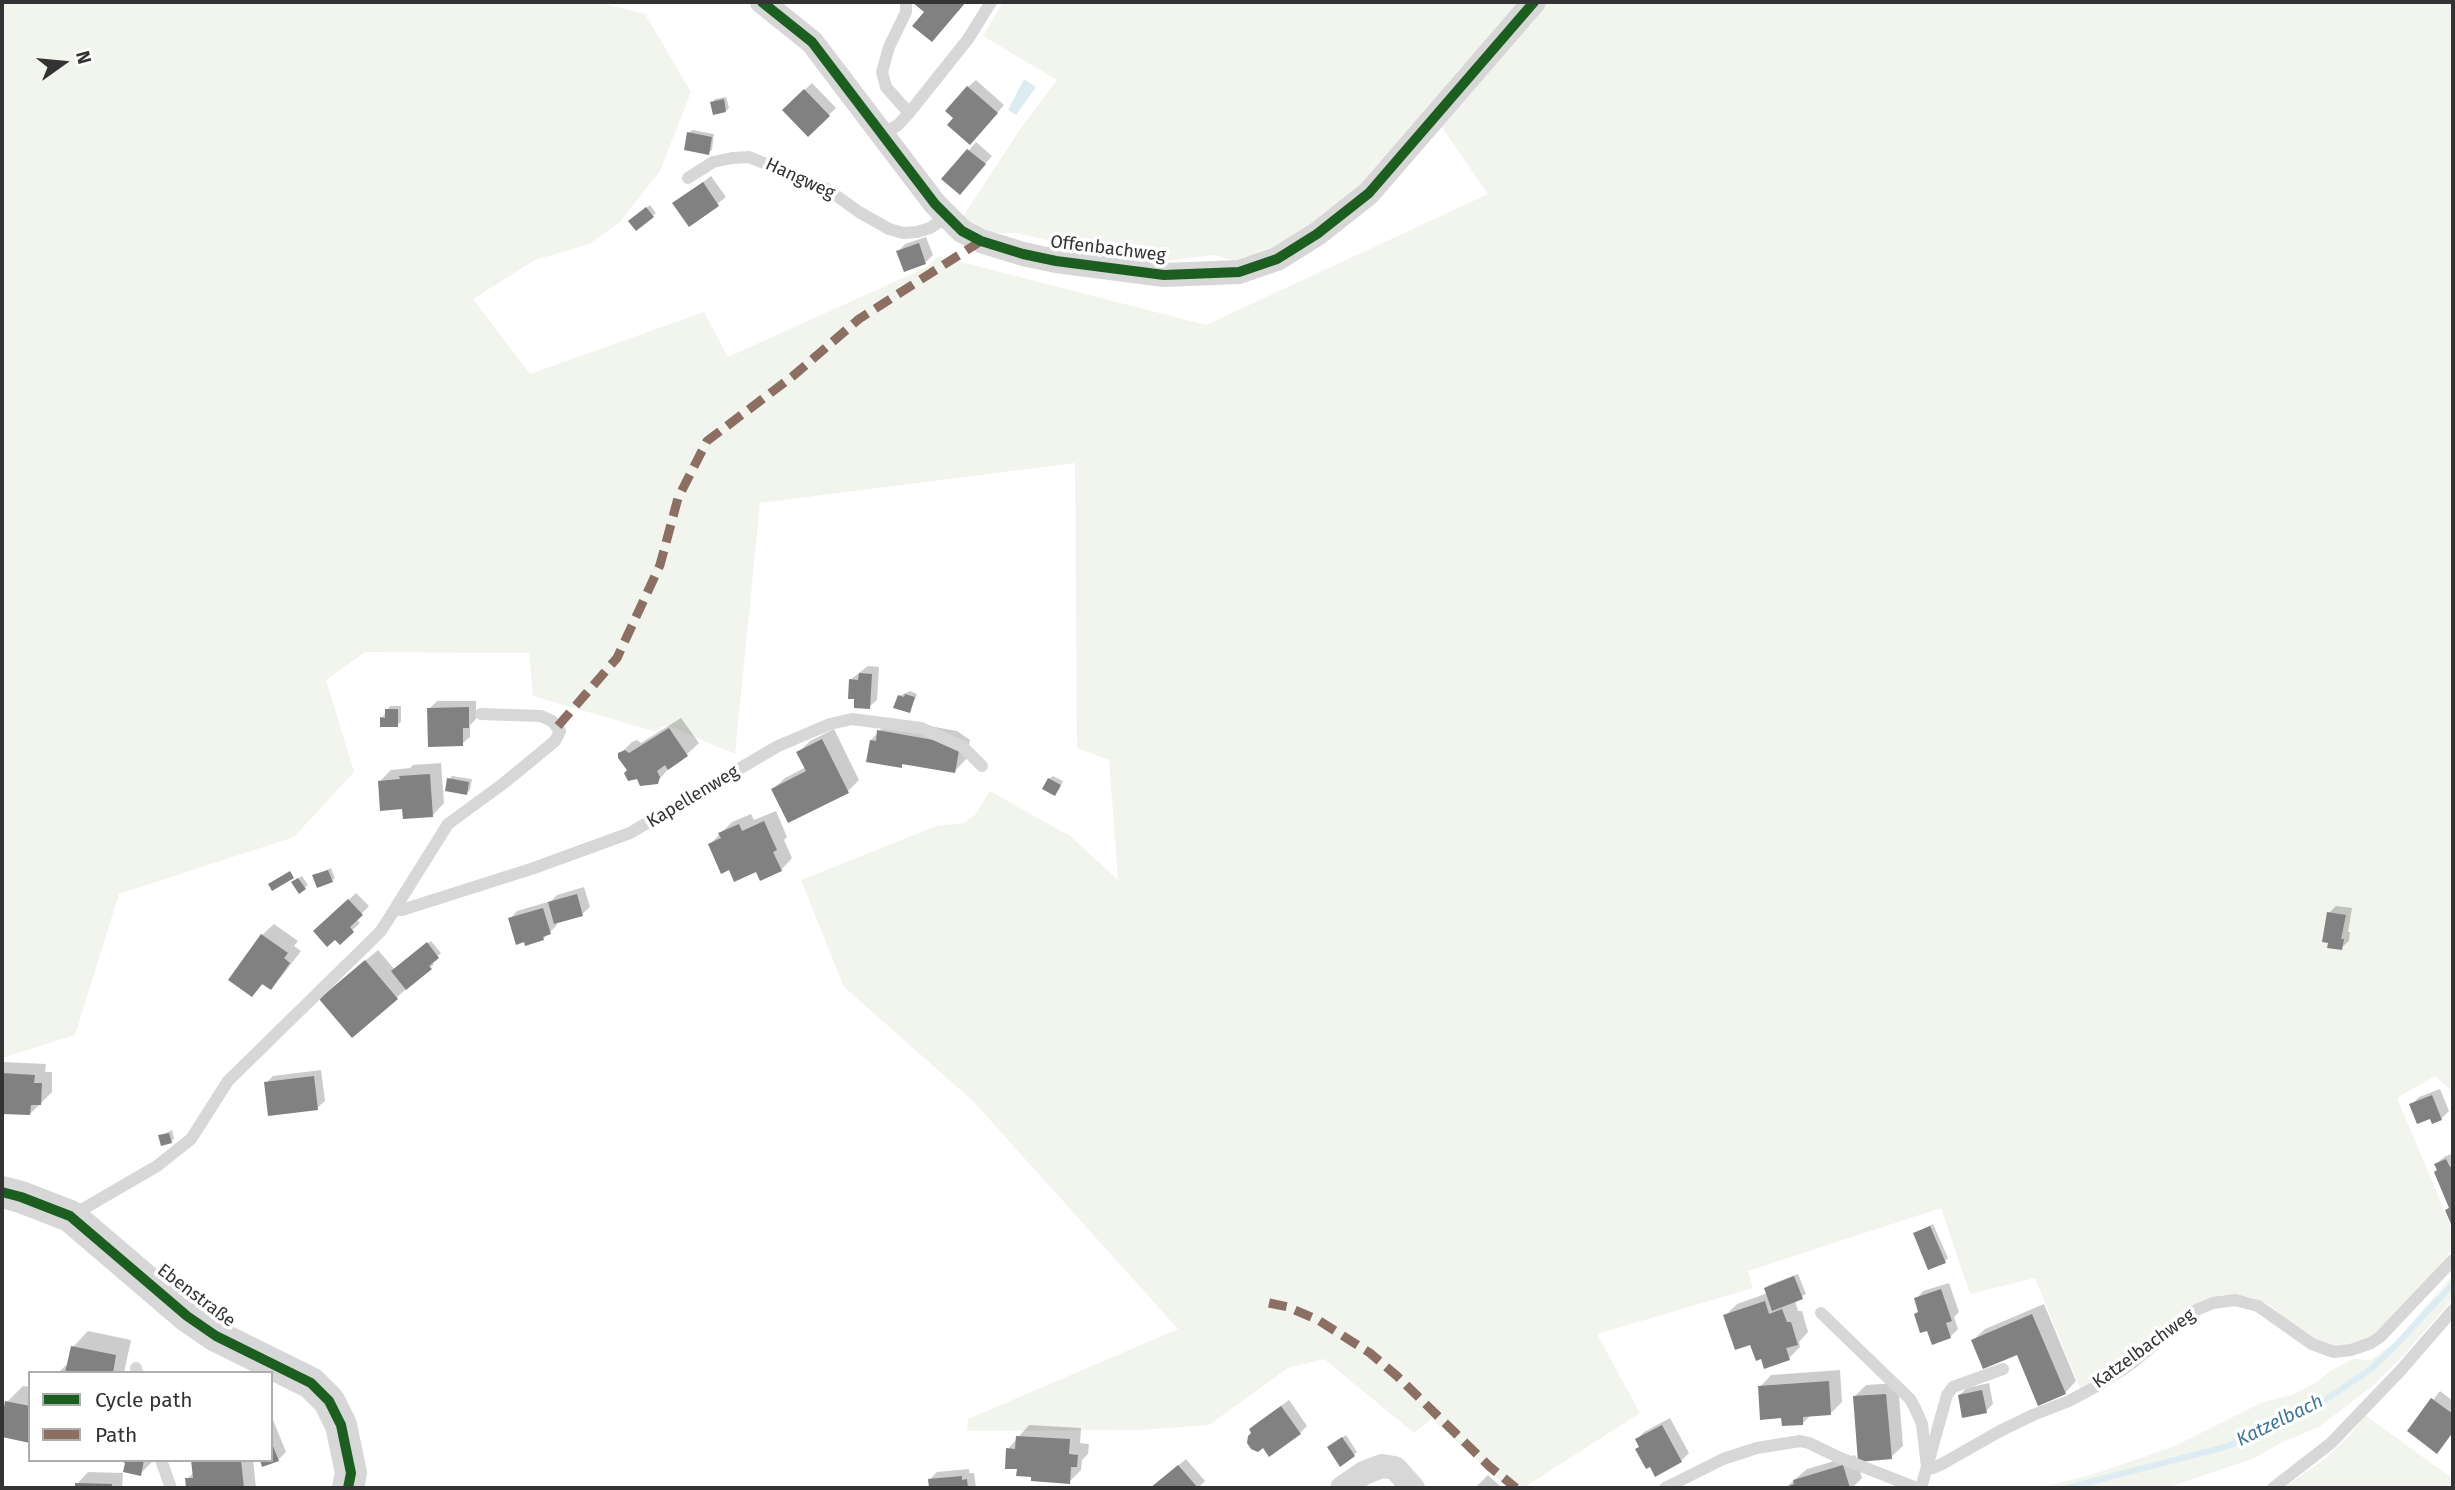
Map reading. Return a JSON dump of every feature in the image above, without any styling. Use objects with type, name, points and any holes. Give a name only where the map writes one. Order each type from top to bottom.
[{"type":"street","name":"Offenbachweg","points":[[762,2],[813,42],[881,135],[946,217],[962,231],[981,241],[1023,254],[1164,275],[1239,272],[1277,259],[1318,234],[1370,193],[1534,2]]},
{"type":"street","name":"Ebenstraße","points":[[2,1192],[70,1216],[187,1316],[216,1336],[311,1383],[328,1401],[341,1425],[351,1473],[348,1488]]},
{"type":"street","points":[[1342,1488],[1364,1473],[1382,1466],[1395,1468],[1413,1488]]},
{"type":"lane","points":[[906,2],[906,12],[889,47],[882,72],[886,87],[909,113]]},
{"type":"lane","points":[[881,135],[898,125],[909,113],[968,40],[991,2]]},
{"type":"lane","name":"Hangweg","points":[[688,178],[713,162],[749,157],[827,189],[889,229],[903,233],[917,232],[930,228],[946,217]]},
{"type":"lane","points":[[70,1216],[157,1167],[191,1139],[228,1081],[381,932],[448,824],[555,741],[560,731],[552,721],[541,716],[481,714]]},
{"type":"lane","name":"Kapellenweg","points":[[395,909],[402,910],[534,868],[630,833],[778,746],[852,719],[921,728],[963,747],[982,766]]},
{"type":"lane","name":"Katzelbachweg","points":[[1927,1467],[1933,1468],[1942,1464],[2000,1431],[2070,1401],[2097,1386],[2132,1363],[2199,1309],[2213,1303],[2235,1300],[2258,1306],[2312,1344],[2334,1352],[2371,1343],[2437,1279],[2453,1259]]},
{"type":"lane","points":[[2273,1488],[2331,1443],[2401,1370],[2453,1310]]},
{"type":"lane","points":[[1821,1313],[1910,1399],[1922,1424],[1927,1467]]},
{"type":"lane","points":[[1665,1488],[1723,1459],[1757,1448],[1800,1441],[1919,1488],[1947,1395],[1953,1387],[2003,1369]]},
{"type":"lane","points":[[162,1462],[171,1488]]},
{"type":"shaded area","points":[[2,2],[598,2],[645,14],[691,92],[660,171],[619,223],[589,244],[535,260],[473,299],[530,374],[704,312],[728,357],[927,267],[938,256],[1206,325],[1488,194],[1439,123],[1548,2],[2453,2],[2453,1092],[2435,1076],[2397,1098],[2453,1231],[2453,1249],[2401,1311],[2377,1333],[2357,1344],[2333,1347],[2319,1343],[2291,1324],[2270,1305],[2251,1297],[2224,1295],[2198,1302],[2130,1357],[2080,1388],[2035,1278],[1970,1294],[1941,1208],[1748,1271],[1753,1288],[1597,1334],[1640,1413],[1523,1488],[1508,1488],[1432,1419],[1414,1433],[1324,1359],[1288,1368],[1209,1425],[1140,1430],[967,1431],[968,1419],[1178,1329],[973,1101],[844,987],[801,880],[936,826],[964,823],[975,815],[990,791],[1070,836],[1118,880],[1109,760],[1077,748],[1075,463],[760,503],[735,754],[666,725],[653,731],[533,696],[529,653],[365,652],[326,680],[354,772],[294,837],[119,894],[75,1035],[2,1058]]},
{"type":"shaded area","points":[[1003,2],[1528,2],[1369,181],[1288,244],[1234,261],[1215,255],[1164,261],[1119,256],[1017,233],[992,233],[960,221],[1021,128],[1057,80],[983,36]]},
{"type":"shaded area","points":[[1024,79],[1036,87],[1016,115],[1008,110]]},
{"type":"shaded area","points":[[2453,1275],[2453,1299],[2403,1356],[2370,1388],[2319,1427],[2252,1459],[2166,1488],[2039,1488],[2094,1474],[2175,1446],[2263,1402],[2292,1395],[2353,1359],[2371,1360],[2396,1341]]},
{"type":"shaded area","points":[[2365,1415],[2453,1479],[2453,1488],[2283,1488],[2325,1459],[2351,1434]]},
{"type":"building","points":[[912,2],[966,2],[932,42],[912,26],[924,12]]},
{"type":"building","points":[[967,86],[998,113],[970,145],[947,125],[953,118],[945,111]]},
{"type":"building","points":[[804,89],[830,116],[808,137],[782,110]]},
{"type":"building","points":[[724,99],[726,112],[713,115],[710,102]]},
{"type":"building","points":[[687,132],[712,137],[709,155],[684,150]]},
{"type":"building","points":[[967,149],[986,164],[960,195],[941,179]]},
{"type":"building","points":[[703,182],[719,206],[689,227],[672,203]]},
{"type":"building","points":[[646,207],[654,217],[636,231],[628,221]]},
{"type":"building","points":[[919,243],[926,264],[904,272],[896,251]]},
{"type":"building","points":[[859,673],[872,674],[870,709],[854,708],[854,699],[848,699],[849,679],[858,680]]},
{"type":"building","points":[[905,694],[915,697],[910,713],[893,708],[898,695],[904,697]]},
{"type":"building","points":[[469,707],[469,728],[463,728],[463,746],[428,747],[427,708]]},
{"type":"building","points":[[385,709],[398,709],[398,727],[380,727],[380,717],[385,718]]},
{"type":"building","points":[[669,728],[688,756],[668,770],[665,765],[657,771],[660,777],[658,784],[640,786],[637,779],[628,781],[624,773],[627,770],[618,758],[618,753],[625,750],[629,753]]},
{"type":"building","points":[[877,730],[945,742],[959,751],[955,773],[902,764],[902,768],[866,762],[870,740],[876,741]]},
{"type":"building","points":[[822,739],[849,793],[788,823],[771,789],[806,771],[796,752]]},
{"type":"building","points":[[430,774],[433,817],[403,819],[402,809],[380,811],[378,781],[400,779],[399,776]]},
{"type":"building","points":[[447,778],[469,782],[467,795],[445,791]]},
{"type":"building","points":[[1048,778],[1061,785],[1055,796],[1042,789]]},
{"type":"building","points":[[764,821],[777,850],[773,852],[782,871],[760,881],[756,872],[734,882],[729,870],[721,874],[708,844],[721,838],[718,833],[739,824],[742,831]]},
{"type":"building","points":[[328,870],[333,882],[317,888],[312,875]]},
{"type":"building","points":[[290,871],[294,878],[272,891],[268,884]]},
{"type":"building","points":[[298,878],[306,889],[299,894],[291,882]]},
{"type":"building","points":[[577,894],[583,916],[554,924],[548,902]]},
{"type":"building","points":[[348,899],[363,915],[350,927],[354,932],[340,945],[335,940],[327,947],[313,931]]},
{"type":"building","points":[[543,908],[551,934],[543,937],[544,940],[525,946],[524,942],[516,945],[508,918]]},
{"type":"building","points":[[2327,912],[2346,915],[2341,939],[2344,939],[2342,950],[2327,948],[2328,943],[2322,942]]},
{"type":"building","points":[[261,934],[288,953],[284,958],[290,963],[271,990],[262,984],[252,997],[228,980]]},
{"type":"building","points":[[427,942],[439,958],[429,966],[432,969],[406,990],[391,971]]},
{"type":"building","points":[[365,960],[398,999],[352,1038],[319,999]]},
{"type":"building","points":[[2,1073],[35,1075],[34,1083],[42,1083],[41,1105],[31,1105],[30,1115],[2,1114]]},
{"type":"building","points":[[314,1076],[318,1110],[268,1116],[264,1082]]},
{"type":"building","points":[[2432,1095],[2442,1120],[2432,1124],[2430,1119],[2417,1124],[2409,1104]]},
{"type":"building","points":[[169,1133],[172,1143],[161,1146],[158,1135]]},
{"type":"building","points":[[2446,1159],[2450,1167],[2453,1165],[2453,1229],[2445,1210],[2449,1208],[2434,1172],[2437,1170],[2434,1164]]},
{"type":"building","points":[[1930,1226],[1946,1263],[1928,1270],[1913,1233]]},
{"type":"building","points":[[1794,1276],[1803,1299],[1772,1311],[1764,1288]]},
{"type":"building","points":[[1941,1289],[1952,1321],[1946,1323],[1951,1338],[1932,1345],[1927,1331],[1920,1333],[1914,1314],[1918,1312],[1914,1298]]},
{"type":"building","points":[[1765,1301],[1769,1314],[1782,1309],[1787,1322],[1791,1322],[1798,1345],[1786,1348],[1790,1360],[1764,1369],[1761,1359],[1756,1361],[1750,1345],[1735,1350],[1723,1315]]},
{"type":"building","points":[[2032,1314],[2066,1394],[2038,1406],[2017,1355],[1983,1369],[1971,1340]]},
{"type":"building","points":[[71,1346],[116,1355],[113,1371],[65,1371]]},
{"type":"building","points":[[1829,1381],[1831,1415],[1803,1417],[1803,1425],[1782,1426],[1781,1418],[1760,1420],[1758,1386]]},
{"type":"building","points":[[1982,1390],[1987,1413],[1962,1418],[1958,1395]]},
{"type":"building","points":[[1886,1394],[1892,1459],[1858,1462],[1853,1396]]},
{"type":"building","points":[[2431,1398],[2453,1414],[2453,1432],[2437,1454],[2407,1431]]},
{"type":"building","points":[[5,1401],[28,1406],[28,1443],[2,1437]]},
{"type":"building","points":[[1281,1406],[1301,1434],[1269,1457],[1263,1448],[1258,1452],[1251,1449],[1247,1443],[1251,1433],[1249,1429]]},
{"type":"building","points":[[1662,1425],[1682,1462],[1655,1477],[1650,1467],[1646,1469],[1635,1449],[1639,1447],[1635,1439]]},
{"type":"building","points":[[1016,1436],[1070,1439],[1069,1454],[1078,1455],[1077,1467],[1071,1467],[1070,1484],[1031,1481],[1031,1477],[1016,1476],[1017,1469],[1005,1469],[1006,1448],[1015,1449]]},
{"type":"building","points":[[1342,1437],[1355,1456],[1340,1467],[1327,1447]]},
{"type":"building","points":[[273,1446],[279,1461],[262,1467],[261,1462],[273,1462]]},
{"type":"building","points":[[123,1462],[144,1462],[141,1476],[123,1472]]},
{"type":"building","points":[[191,1462],[241,1462],[244,1488],[186,1488],[185,1478],[193,1478]]},
{"type":"building","points":[[1178,1465],[1198,1488],[1150,1488]]},
{"type":"building","points":[[1843,1465],[1850,1488],[1784,1488],[1794,1484],[1793,1480]]},
{"type":"building","points":[[962,1476],[962,1480],[967,1479],[968,1488],[929,1488],[928,1479]]},
{"type":"building","points":[[75,1483],[112,1484],[112,1488],[75,1488]]},
{"type":"waterway","name":"Katzelbach","points":[[2067,1488],[2225,1447],[2310,1410],[2371,1369],[2453,1284]]},
{"type":"marked path","points":[[558,726],[617,658],[660,565],[678,498],[707,441],[793,376],[859,319],[981,241]]},
{"type":"marked path","points":[[1269,1303],[1288,1307],[1318,1320],[1370,1353],[1489,1466],[1516,1488]]},
{"type":"cycle path","points":[[762,2],[812,42],[935,204],[962,231],[981,241],[1023,254],[1164,275],[1239,272],[1277,259],[1317,234],[1369,193],[1534,2]]},
{"type":"cycle path","points":[[2,1192],[70,1216],[187,1316],[216,1336],[311,1383],[329,1401],[341,1425],[351,1473],[348,1488]]}]
